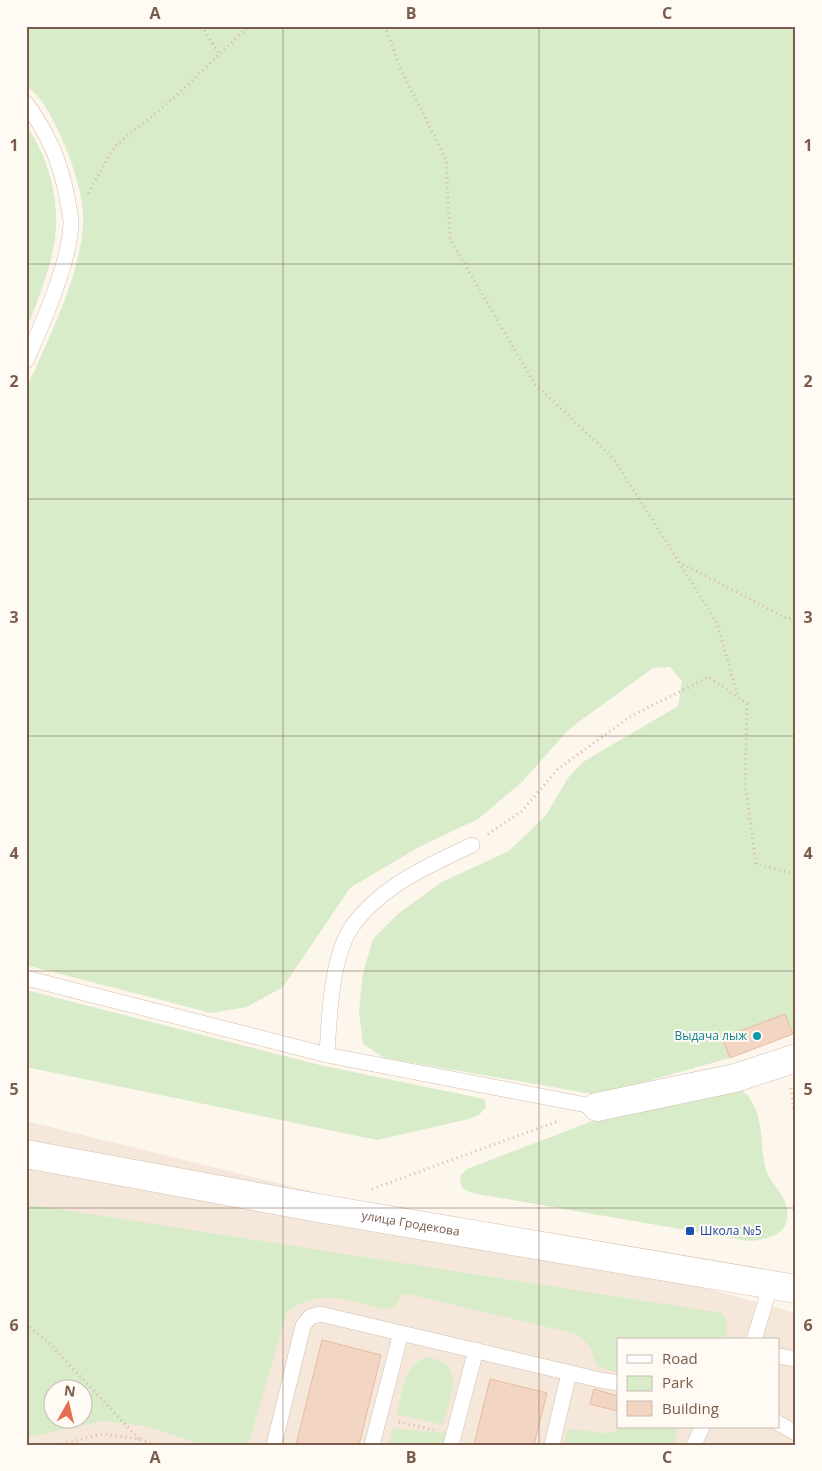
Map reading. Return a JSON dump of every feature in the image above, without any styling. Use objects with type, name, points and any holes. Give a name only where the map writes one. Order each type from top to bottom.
[{"type":"main road","points":[[597,1108],[735,1078],[792,1060]]},
{"type":"main road","name":"улица Гродекова","points":[[26,1154],[318,1208],[784,1286]]},
{"type":"lane","points":[[26,103],[46,132],[62,170],[71,222],[68,245],[44,320],[26,361]]},
{"type":"lane","points":[[327,1055],[329,1006],[337,963],[350,929],[378,897],[430,864],[472,844]]},
{"type":"lane","points":[[26,978],[327,1055],[597,1108]]},
{"type":"lane","points":[[755,1338],[784,1286]]},
{"type":"lane","points":[[274,1445],[303,1326],[310,1317],[320,1314],[617,1383]]},
{"type":"lane","points":[[372,1445],[401,1333]]},
{"type":"lane","points":[[452,1440],[476,1350]]},
{"type":"lane","points":[[780,1356],[796,1359]]},
{"type":"lane","points":[[552,1445],[569,1373]]},
{"type":"lane","points":[[780,1424],[796,1433]]},
{"type":"lane","points":[[694,1445],[702,1428]]},
{"type":"path","points":[[202,26],[219,54]]},
{"type":"path","points":[[71,222],[114,147],[175,96],[249,26]]},
{"type":"path","points":[[385,26],[400,68],[446,159],[450,239],[534,383],[614,459],[679,562],[717,623],[739,698]]},
{"type":"path","points":[[679,562],[788,619],[796,616]]},
{"type":"path","points":[[472,844],[522,811],[558,769],[631,716],[708,677],[747,704],[745,783],[756,864],[796,874]]},
{"type":"path","points":[[792,1060],[796,1128]]},
{"type":"path","points":[[364,1191],[597,1108]]},
{"type":"path","points":[[26,1324],[50,1344],[139,1439]]},
{"type":"path","points":[[379,1417],[452,1440]]},
{"type":"path","points":[[57,1445],[102,1434],[139,1439],[157,1445]]},
{"type":"shaded area","points":[[26,1121],[724,1293],[796,1313],[796,1445],[26,1445]]},
{"type":"green space","points":[[26,26],[796,26],[796,1032],[730,1058],[598,1095],[385,1058],[363,1044],[359,1011],[363,973],[373,939],[399,913],[442,882],[509,851],[546,815],[568,778],[583,762],[678,706],[682,681],[670,667],[653,668],[569,729],[522,782],[478,819],[419,847],[350,888],[283,987],[247,1007],[211,1013],[26,965],[26,389],[53,330],[70,286],[81,244],[83,214],[77,180],[62,139],[43,103],[26,86]]},
{"type":"green space","points":[[26,126],[47,165],[54,195],[56,225],[55,239],[47,272],[26,330]]},
{"type":"green space","points":[[26,990],[324,1066],[475,1097],[485,1100],[486,1107],[479,1115],[469,1119],[377,1140],[26,1067]]},
{"type":"green space","points":[[743,1091],[755,1107],[760,1126],[765,1166],[771,1181],[783,1197],[787,1212],[787,1220],[784,1227],[774,1236],[766,1239],[749,1241],[472,1193],[464,1189],[460,1183],[460,1176],[467,1169],[603,1117],[729,1092]]},
{"type":"green space","points":[[26,1204],[722,1313],[726,1322],[725,1338],[617,1338],[617,1373],[597,1366],[590,1347],[577,1334],[408,1294],[401,1296],[395,1307],[386,1309],[335,1298],[311,1300],[299,1304],[287,1312],[250,1438],[245,1445],[205,1445],[144,1426],[103,1421],[92,1423],[92,1378],[42,1378],[42,1428],[71,1428],[26,1438]]},
{"type":"green space","points":[[427,1357],[448,1366],[452,1374],[452,1393],[443,1425],[397,1414],[402,1388],[408,1373],[413,1366]]},
{"type":"green space","points":[[393,1428],[453,1434],[447,1445],[389,1445]]},
{"type":"green space","points":[[620,1428],[678,1428],[674,1445],[562,1445],[568,1430],[602,1433],[615,1431]]},
{"type":"building","name":"Выдача лыж","points":[[785,1014],[793,1034],[730,1058],[722,1038]]},
{"type":"building","points":[[322,1340],[381,1355],[359,1445],[296,1445]]},
{"type":"building","points":[[490,1379],[547,1393],[534,1445],[474,1445]]},
{"type":"building","points":[[594,1389],[617,1396],[617,1411],[590,1404]]},
{"type":"place","name":"Выдача лыж","points":[[757,1036]]},
{"type":"place","name":"Школа №5","points":[[690,1231]]}]
